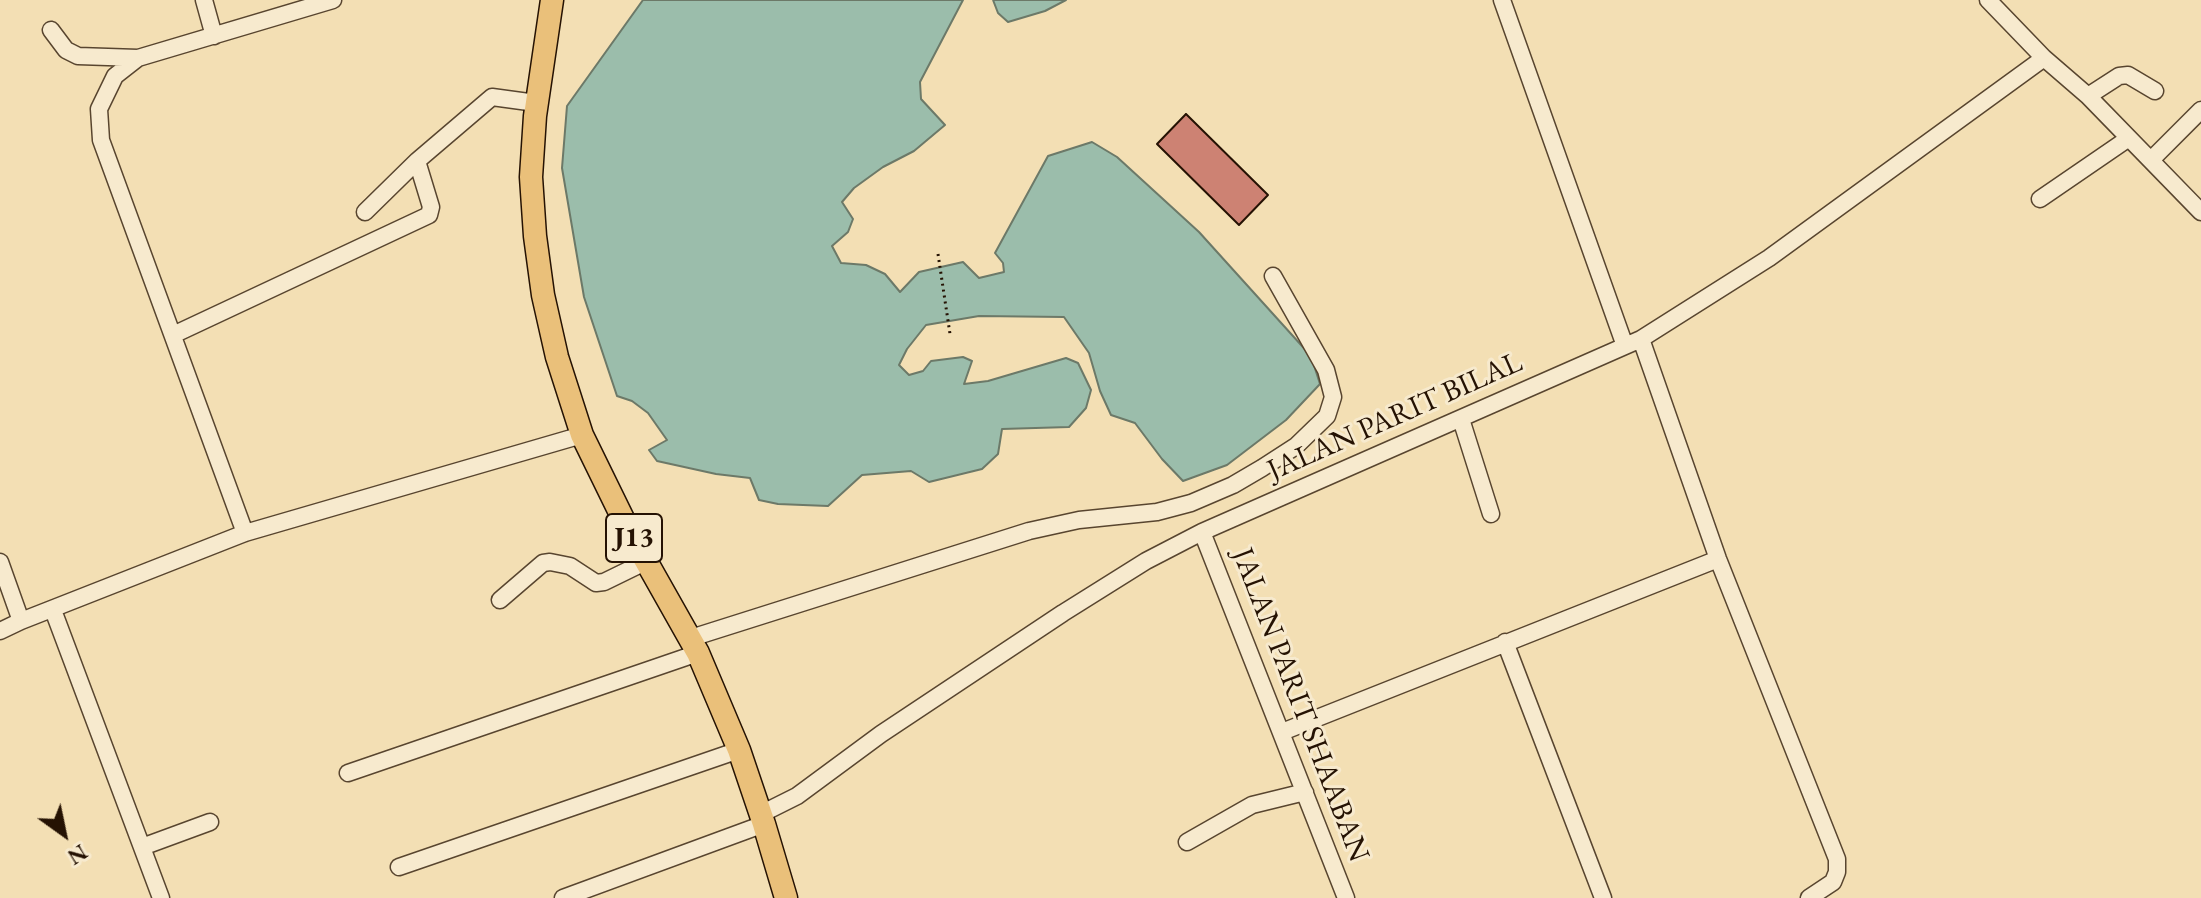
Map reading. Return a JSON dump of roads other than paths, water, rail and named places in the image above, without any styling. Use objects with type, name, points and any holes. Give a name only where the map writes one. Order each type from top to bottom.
[{"type":"main road","name":"J13","points":[[552,0],[536,103],[531,177],[543,295],[557,357],[582,435],[694,645],[739,750],[786,898]]},
{"type":"street","points":[[204,0],[214,36]]},
{"type":"street","points":[[51,30],[66,50],[78,56],[138,58],[214,36],[297,5],[333,0]]},
{"type":"street","points":[[1502,0],[1625,346]]},
{"type":"street","points":[[1988,0],[2044,58],[2094,92],[2129,138],[2157,154],[2201,212]]},
{"type":"street","points":[[138,58],[115,76],[99,109],[101,140],[245,533]]},
{"type":"street","name":"JALAN PARIT BILAL","points":[[563,898],[762,819],[881,734],[1146,561],[1202,532],[1641,339],[1769,258],[2044,58]]},
{"type":"street","points":[[2094,92],[2119,76],[2128,75],[2155,91]]},
{"type":"street","points":[[365,212],[417,161],[492,97],[536,103]]},
{"type":"street","points":[[2157,154],[2201,110]]},
{"type":"street","points":[[2040,199],[2129,138]]},
{"type":"street","points":[[173,335],[429,215],[431,207],[417,161]]},
{"type":"street","points":[[348,773],[694,645],[1029,531],[1079,520],[1157,512],[1191,503],[1233,485],[1296,446],[1327,416],[1333,397],[1326,370],[1273,276]]},
{"type":"street","points":[[1641,339],[1718,559],[1837,859],[1833,882],[1809,898]]},
{"type":"street","points":[[1461,419],[1491,514]]},
{"type":"street","points":[[0,631],[245,533],[582,435]]},
{"type":"street","name":"JALAN PARIT SHAABAN","points":[[1202,532],[1282,732],[1297,794],[1346,898]]},
{"type":"street","points":[[1282,732],[1718,559]]},
{"type":"street","points":[[500,600],[543,563],[570,566],[596,583],[647,561]]},
{"type":"street","points":[[0,562],[21,621]]},
{"type":"street","points":[[53,610],[161,898]]},
{"type":"street","points":[[1505,642],[1603,898]]},
{"type":"street","points":[[399,867],[739,750]]},
{"type":"street","points":[[1187,842],[1252,805],[1297,794]]},
{"type":"street","points":[[142,847],[210,822]]}]
